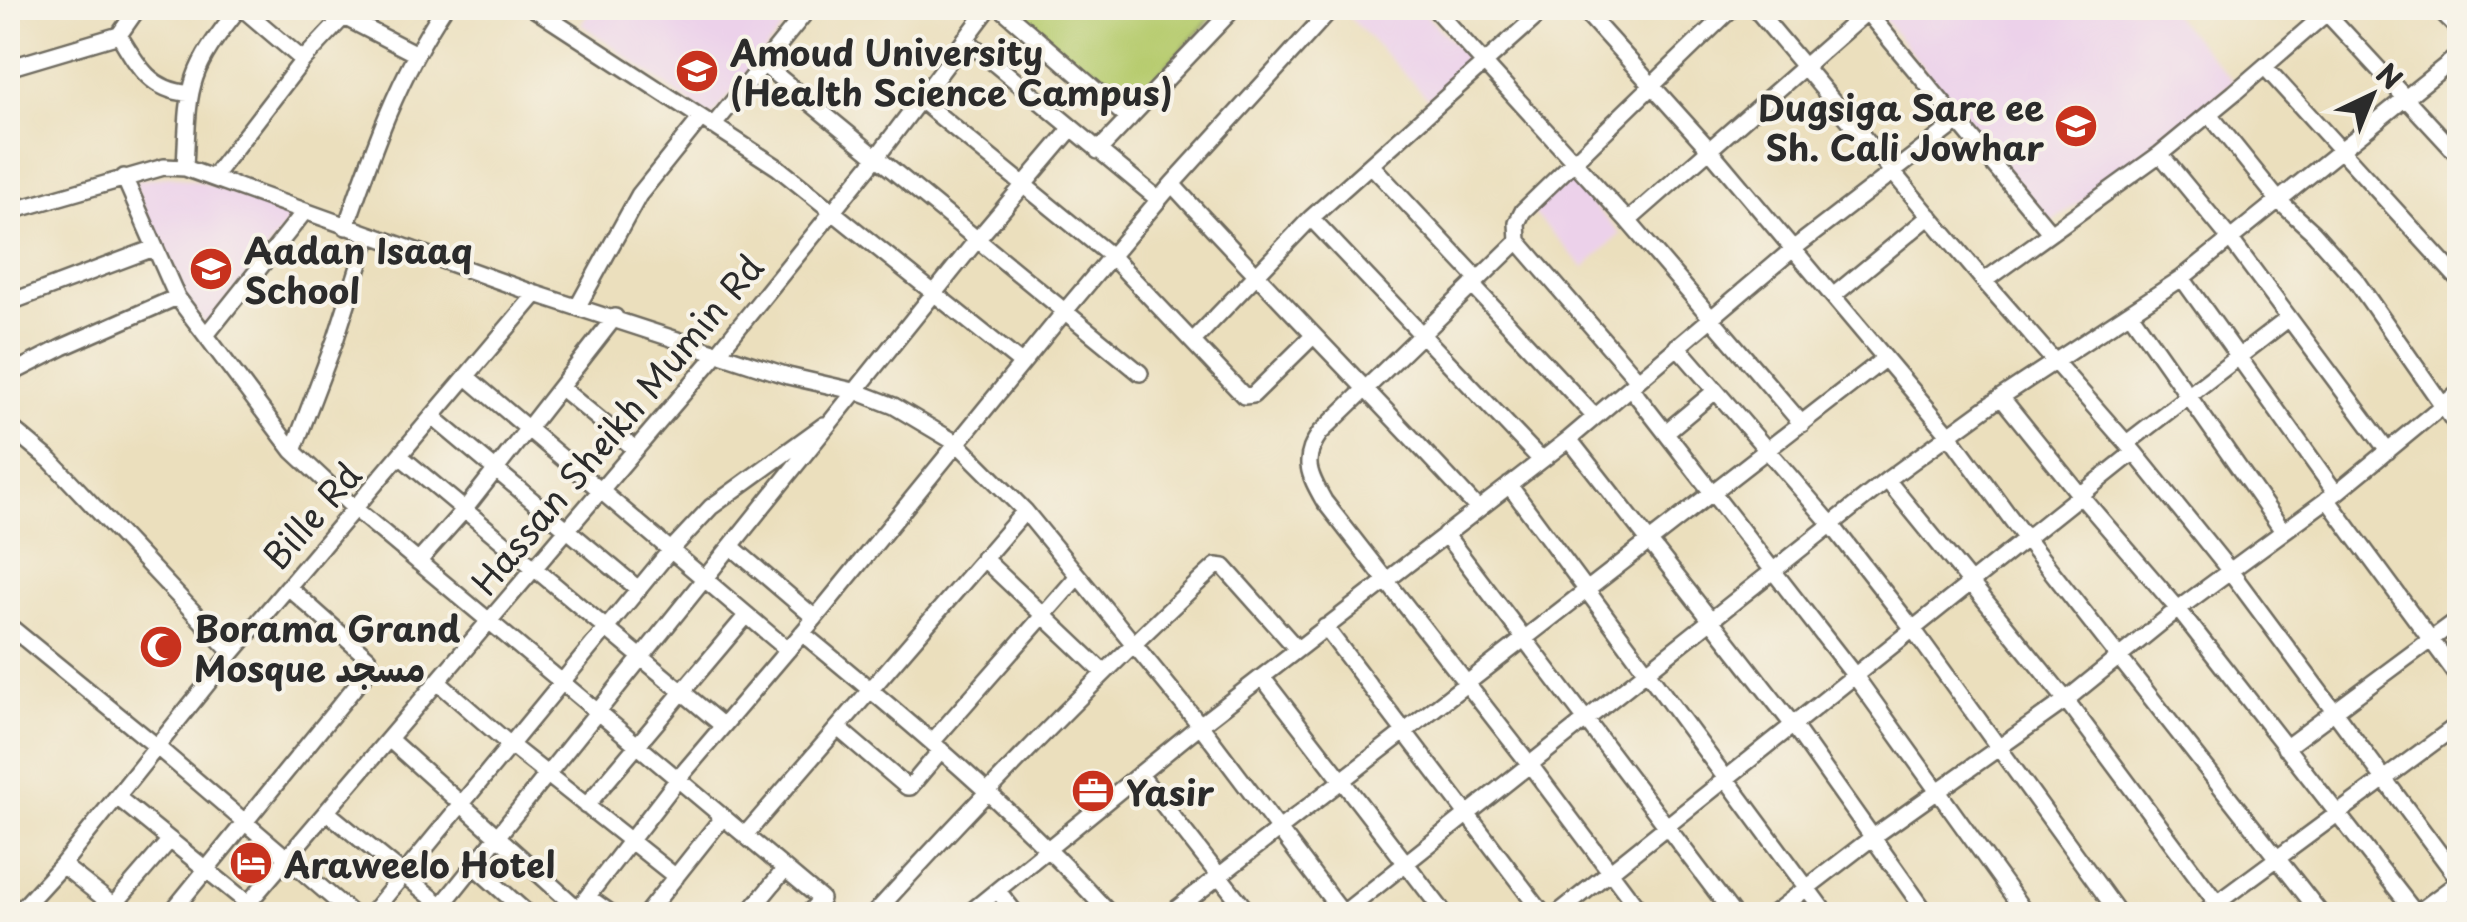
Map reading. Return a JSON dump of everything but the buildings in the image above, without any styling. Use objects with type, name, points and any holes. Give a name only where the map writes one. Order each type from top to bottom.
[{"type":"street","points":[[8,68],[118,35],[138,8]]},
{"type":"street","points":[[185,168],[188,93],[203,54],[240,8],[303,60]]},
{"type":"street","points":[[346,228],[378,135],[414,53],[444,8]]},
{"type":"street","points":[[533,8],[777,167],[1022,364]]},
{"type":"street","points":[[578,306],[639,194],[810,8]]},
{"type":"street","name":"Hassan Sheikh Mumin Rd","points":[[249,911],[287,858],[716,354],[876,158],[989,8]]},
{"type":"street","points":[[1000,8],[1128,119]]},
{"type":"street","points":[[1098,151],[1234,8]]},
{"type":"street","points":[[580,907],[678,779],[1065,311],[1172,184],[1332,8]]},
{"type":"street","points":[[1434,8],[1486,61],[1802,424]]},
{"type":"street","points":[[1192,341],[1311,218],[1546,8]]},
{"type":"street","points":[[1582,8],[1708,149],[1948,433],[2026,539],[2322,914]]},
{"type":"street","points":[[1732,8],[1523,210],[1517,223],[1518,241],[1634,384],[1666,432],[1854,676],[2026,914]]},
{"type":"street","points":[[1755,8],[1984,281],[2131,448],[2230,571],[2459,881],[2416,914],[2178,610],[2001,396]]},
{"type":"street","points":[[2438,8],[2460,30]]},
{"type":"street","points":[[1984,281],[2160,154],[2265,67],[2327,9],[2460,157]]},
{"type":"street","points":[[1628,222],[1869,10],[2050,231]]},
{"type":"street","points":[[213,178],[303,60],[348,12],[414,53]]},
{"type":"street","points":[[118,35],[152,81],[168,92],[188,93]]},
{"type":"street","points":[[965,40],[1159,200]]},
{"type":"street","points":[[8,212],[164,167],[185,168],[536,294],[616,317],[716,354],[858,392],[894,406],[958,444],[1025,511],[1200,725],[1343,914],[1886,480],[2001,396],[2182,278],[2460,54]]},
{"type":"street","points":[[762,64],[1140,374]]},
{"type":"street","points":[[2265,67],[2460,281]]},
{"type":"street","points":[[920,100],[1112,257],[1244,396],[1250,397],[1312,337]]},
{"type":"street","points":[[2209,114],[2279,201],[2354,278],[2460,430]]},
{"type":"street","points":[[968,914],[1384,579],[1569,439],[1793,249],[1959,121]]},
{"type":"street","points":[[327,812],[443,912],[474,866],[976,241],[1072,128]]},
{"type":"street","points":[[2160,154],[2232,240],[2388,451]]},
{"type":"street","points":[[1372,166],[1595,417]]},
{"type":"street","points":[[124,177],[178,297],[292,451],[354,508],[820,899],[808,914]]},
{"type":"street","points":[[1172,184],[1478,509]]},
{"type":"street","points":[[206,335],[306,210]]},
{"type":"street","points":[[1833,296],[1930,216]]},
{"type":"street","points":[[1311,218],[1541,460]]},
{"type":"street","points":[[292,451],[336,338],[369,236]]},
{"type":"street","points":[[1518,241],[1320,433],[1310,448],[1308,461],[1324,501],[1642,914]]},
{"type":"street","points":[[8,303],[154,248]]},
{"type":"street","points":[[2182,278],[2460,680]]},
{"type":"street","name":"Bille Rd","points":[[18,914],[232,653],[536,294]]},
{"type":"street","points":[[8,376],[63,346],[178,297]]},
{"type":"street","points":[[2131,314],[2283,531]]},
{"type":"street","points":[[418,562],[465,509],[616,317]]},
{"type":"street","points":[[1556,914],[2080,496],[2188,396],[2289,318]]},
{"type":"street","points":[[1677,346],[1830,524],[1913,629],[2119,914]]},
{"type":"street","points":[[1170,914],[1884,359]]},
{"type":"street","points":[[466,377],[788,650]]},
{"type":"street","points":[[560,388],[634,448]]},
{"type":"street","points":[[1773,914],[2066,700],[2178,610],[2332,496],[2460,391]]},
{"type":"street","points":[[1666,432],[1714,392]]},
{"type":"street","points":[[371,914],[668,552],[711,507],[840,414]]},
{"type":"street","points":[[434,418],[637,588]]},
{"type":"street","points":[[8,425],[51,461],[232,653]]},
{"type":"street","points":[[1569,439],[1793,725],[1927,914]]},
{"type":"street","points":[[400,456],[722,725]]},
{"type":"street","points":[[1886,480],[2066,700],[2221,909]]},
{"type":"street","points":[[1509,485],[1826,914]]},
{"type":"street","points":[[745,834],[1025,511]]},
{"type":"street","points":[[1445,534],[1733,914]]},
{"type":"street","points":[[732,547],[815,618]]},
{"type":"street","points":[[983,558],[1102,671]]},
{"type":"street","points":[[874,914],[988,788],[1102,671],[1220,564],[1297,649]]},
{"type":"street","points":[[838,728],[910,787],[936,746],[1078,576]]},
{"type":"street","points":[[170,914],[372,666],[368,658],[288,587]]},
{"type":"street","points":[[586,806],[747,615]]},
{"type":"street","points":[[2285,748],[2460,618]]},
{"type":"street","points":[[8,625],[352,914]]},
{"type":"street","points":[[1325,627],[1543,914]]},
{"type":"street","points":[[802,633],[988,788],[1110,914]]},
{"type":"street","points":[[1262,677],[1445,914]]},
{"type":"street","points":[[439,683],[676,878]]},
{"type":"street","points":[[2202,914],[2221,909],[2277,857],[2460,724]]},
{"type":"street","points":[[390,740],[580,907],[612,914]]},
{"type":"street","points":[[1140,775],[1249,914]]},
{"type":"street","points":[[116,796],[249,911]]},
{"type":"street","points":[[646,914],[723,816]]},
{"type":"street","points":[[62,865],[114,912],[170,840]]},
{"type":"street","points":[[474,866],[528,914]]},
{"type":"street","points":[[772,914],[753,909],[786,869]]},
{"type":"street","points":[[998,891],[1016,914]]},
{"type":"shaded area","name":"Amoud University (Health Science Campus)","points":[[592,8],[799,8],[711,118],[581,24]]},
{"type":"shaded area","points":[[1419,8],[1470,60],[1429,99],[1343,11]]},
{"type":"shaded area","name":"Dugsiga Sare ee Sh. Cali Jowhar","points":[[1884,8],[2167,8],[2234,82],[2128,170],[2049,223],[1878,12]]},
{"type":"shaded area","name":"Aadan Isaaq School","points":[[171,176],[216,186],[294,215],[208,328],[182,294],[157,245],[134,181]]},
{"type":"shaded area","points":[[1568,178],[1620,234],[1584,268],[1532,211]]},
{"type":"green space","points":[[1013,8],[1221,8],[1127,108]]},
{"type":"place","name":"Amoud University (Health Science Campus)","points":[[697,71]]},
{"type":"place","name":"Dugsiga Sare ee Sh. Cali Jowhar","points":[[2076,126]]},
{"type":"place","name":"Aadan Isaaq School","points":[[211,269]]},
{"type":"place","name":"Borama Grand Mosque مسجد","points":[[161,647]]},
{"type":"place","name":"Yasir","points":[[1093,791]]},
{"type":"place","name":"Araweelo Hotel","points":[[251,863]]}]
